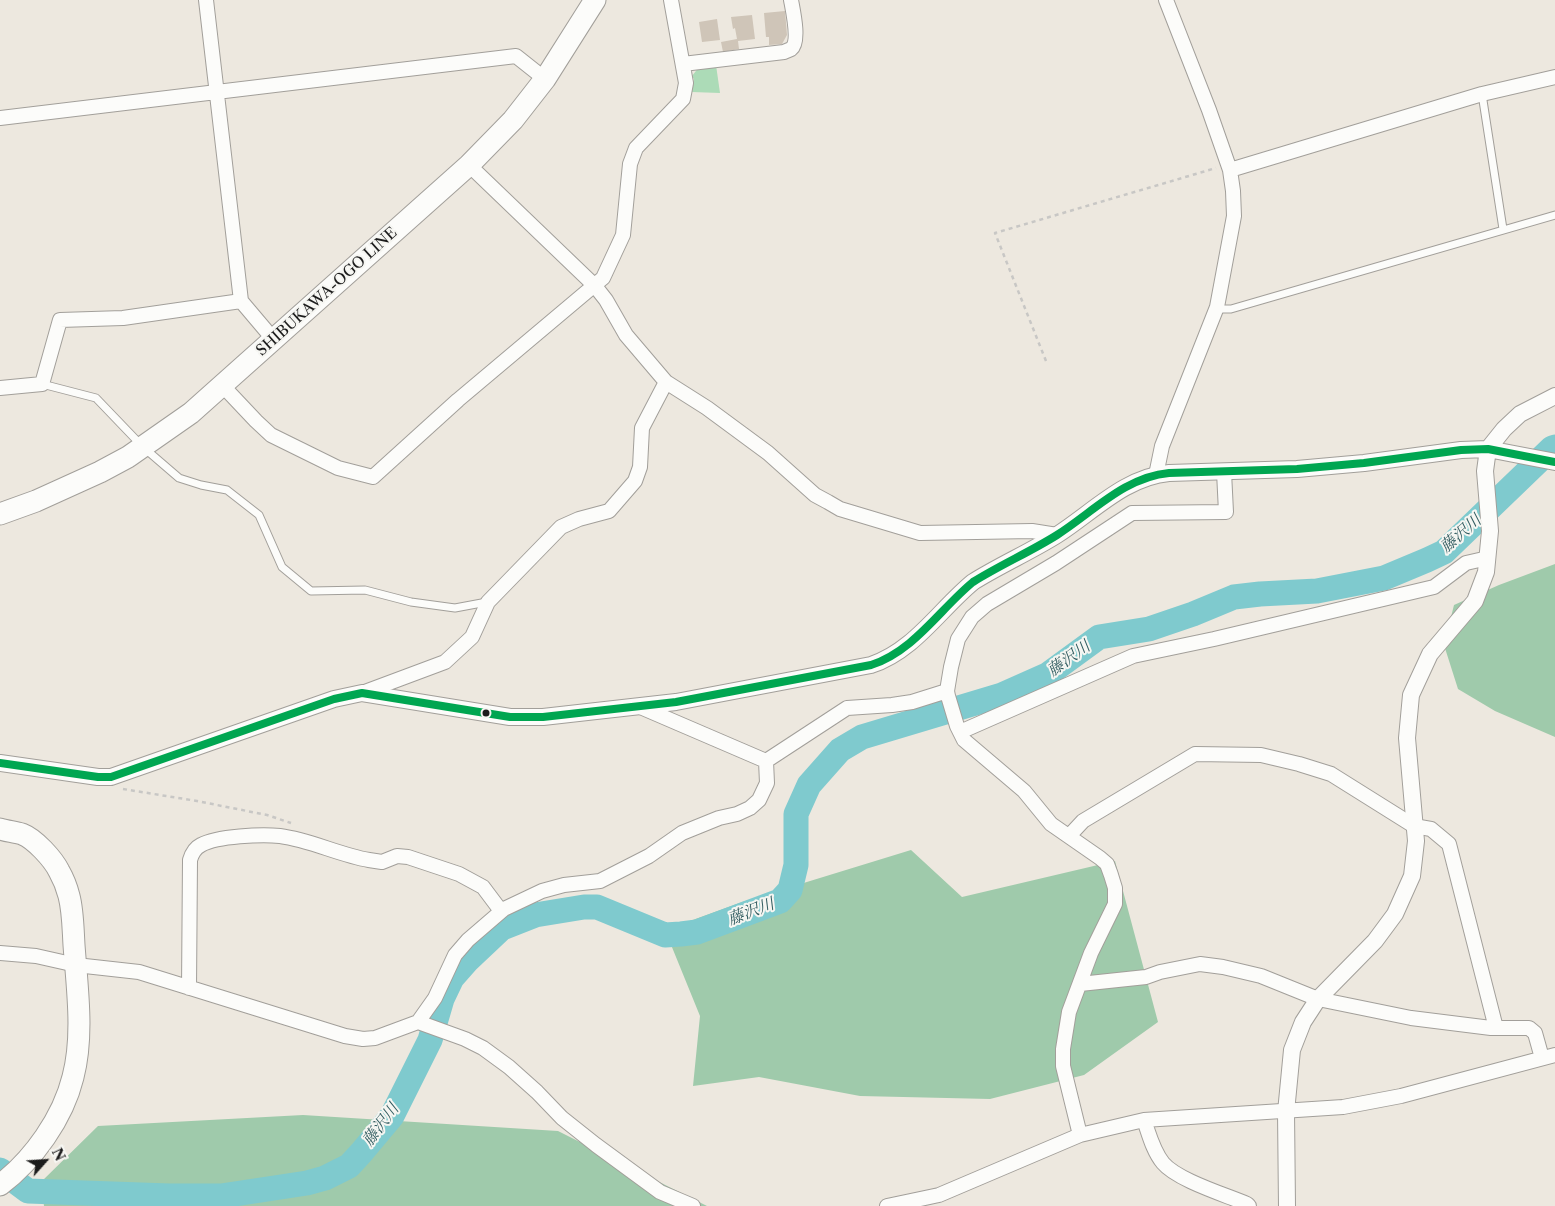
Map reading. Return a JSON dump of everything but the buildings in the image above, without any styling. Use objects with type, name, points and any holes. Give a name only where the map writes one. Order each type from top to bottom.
[{"type":"main road","name":"SHIBUKAWA-OGO LINE","points":[[0,514],[36,501],[100,472],[143,447],[191,412],[469,166],[513,120],[545,79],[594,0]]},
{"type":"main road","points":[[0,829],[24,835],[41,847],[59,870],[70,903],[76,965],[79,1040],[74,1077],[54,1123],[41,1142],[8,1179]]},
{"type":"street","points":[[206,0],[242,301],[274,340]]},
{"type":"street","points":[[222,385],[271,435],[338,468],[373,477],[458,400],[595,286],[607,272],[623,236],[630,164],[636,148],[684,99],[686,83],[671,0]]},
{"type":"street","points":[[683,64],[784,52],[792,48],[796,43],[796,36],[791,0]]},
{"type":"street","points":[[1156,475],[1162,446],[1217,307],[1234,216],[1233,191],[1229,167],[1166,0]]},
{"type":"street","points":[[0,118],[516,56],[545,79]]},
{"type":"street","points":[[1229,167],[1482,94],[1555,77]]},
{"type":"street","points":[[469,166],[595,286],[606,300],[626,335],[666,382],[707,408],[768,452],[815,494],[840,509],[920,533],[1032,530],[1056,535]]},
{"type":"street","points":[[0,388],[42,384],[60,320],[122,318],[242,301]]},
{"type":"street","points":[[0,763],[98,777],[111,777],[334,699],[362,693],[446,662],[472,637],[488,602],[561,527],[610,511],[635,481],[640,467],[642,428],[666,382]]},
{"type":"street","points":[[1287,1206],[1286,1112],[1292,1050],[1303,1022],[1318,1000],[1375,941],[1396,914],[1412,876],[1416,841],[1407,738],[1411,695],[1430,654],[1475,601],[1486,572],[1490,537],[1485,464],[1488,450],[1504,429],[1520,414],[1555,396]]},
{"type":"street","points":[[362,693],[510,717],[544,717],[686,700],[881,661],[898,652],[974,582],[1056,535],[1120,491],[1143,479],[1156,475],[1297,469],[1364,463],[1461,450],[1488,450],[1555,462]]},
{"type":"street","points":[[1080,1135],[1063,1066],[1063,1049],[1070,1012],[1091,953],[1115,904],[1115,888],[1107,864],[1051,824],[1024,791],[964,740],[958,729],[947,693],[950,667],[958,639],[972,617],[987,604],[1056,563],[1132,512],[1226,512],[1224,472]]},
{"type":"street","points":[[958,729],[1133,656],[1214,639],[1434,587],[1466,563],[1488,558]]},
{"type":"street","points":[[766,760],[847,708],[892,706],[947,693]]},
{"type":"street","points":[[638,706],[766,760]]},
{"type":"street","points":[[1069,836],[1083,821],[1196,754],[1261,755],[1331,774],[1414,826],[1431,829],[1449,844],[1496,1028]]},
{"type":"street","points":[[0,953],[36,956],[76,965],[139,972],[313,1027],[354,1037],[375,1038],[418,1022],[435,998],[455,955],[468,940],[501,911],[542,891],[564,885],[600,882],[649,856],[682,834],[719,818],[737,814],[750,808],[759,800],[767,783],[766,760]]},
{"type":"street","points":[[189,988],[189,865],[193,852],[198,846],[208,842],[243,836],[280,836],[369,860],[382,862],[397,856],[408,857],[437,865],[478,883],[487,891],[501,911]]},
{"type":"street","points":[[887,1206],[938,1195],[1080,1135],[1144,1120],[1342,1107],[1401,1096],[1548,1056],[1535,1033],[1529,1028],[1496,1028],[1411,1018],[1318,1000],[1261,976],[1223,967],[1200,964],[1160,972],[1146,977],[1080,984]]},
{"type":"street","points":[[418,1022],[465,1039],[483,1048],[509,1067],[562,1118],[596,1145],[660,1192],[693,1206]]},
{"type":"street","points":[[1144,1120],[1158,1156],[1164,1164],[1177,1174],[1249,1206]]},
{"type":"lane","points":[[1482,94],[1504,229]]},
{"type":"lane","points":[[1217,307],[1231,309],[1555,215]]},
{"type":"lane","points":[[42,384],[96,398],[143,447],[178,478],[227,490],[259,515],[282,566],[311,591],[366,590],[410,602],[455,608],[488,602]]},
{"type":"path","points":[[1046,362],[995,234],[1229,167]]},
{"type":"path","points":[[111,777],[123,789],[267,815],[294,824]]},
{"type":"green space","points":[[716,65],[720,93],[692,92],[694,79],[692,76],[699,67]]},
{"type":"green space","points":[[1555,564],[1555,737],[1495,711],[1458,689],[1444,645],[1454,605],[1499,585]]},
{"type":"green space","points":[[911,850],[962,897],[1115,861],[1158,1022],[1084,1075],[990,1099],[860,1096],[759,1077],[693,1086],[700,1016],[665,930],[745,901]]},
{"type":"green space","points":[[303,1115],[558,1131],[707,1206],[44,1206],[41,1182],[98,1126]]},
{"type":"waterway","name":"藤沢川","points":[[0,1170],[28,1191],[169,1196],[221,1196],[307,1183],[325,1178],[349,1166],[392,1116],[430,1040],[442,999],[452,978],[502,928],[535,915],[584,907],[597,907],[665,935],[681,934],[697,932],[780,901],[790,890],[796,865],[796,814],[809,785],[840,750],[862,737],[1002,695],[1047,675],[1099,637],[1149,629],[1234,597],[1317,591],[1384,578],[1444,552],[1555,447]]},
{"type":"transit line","points":[[0,763],[98,777],[111,777],[334,699],[362,693],[510,717],[543,717],[676,702],[871,665],[886,659],[913,640],[973,582],[1057,535],[1124,488],[1153,476],[1169,473],[1297,469],[1364,463],[1461,450],[1488,449],[1555,462]]}]
